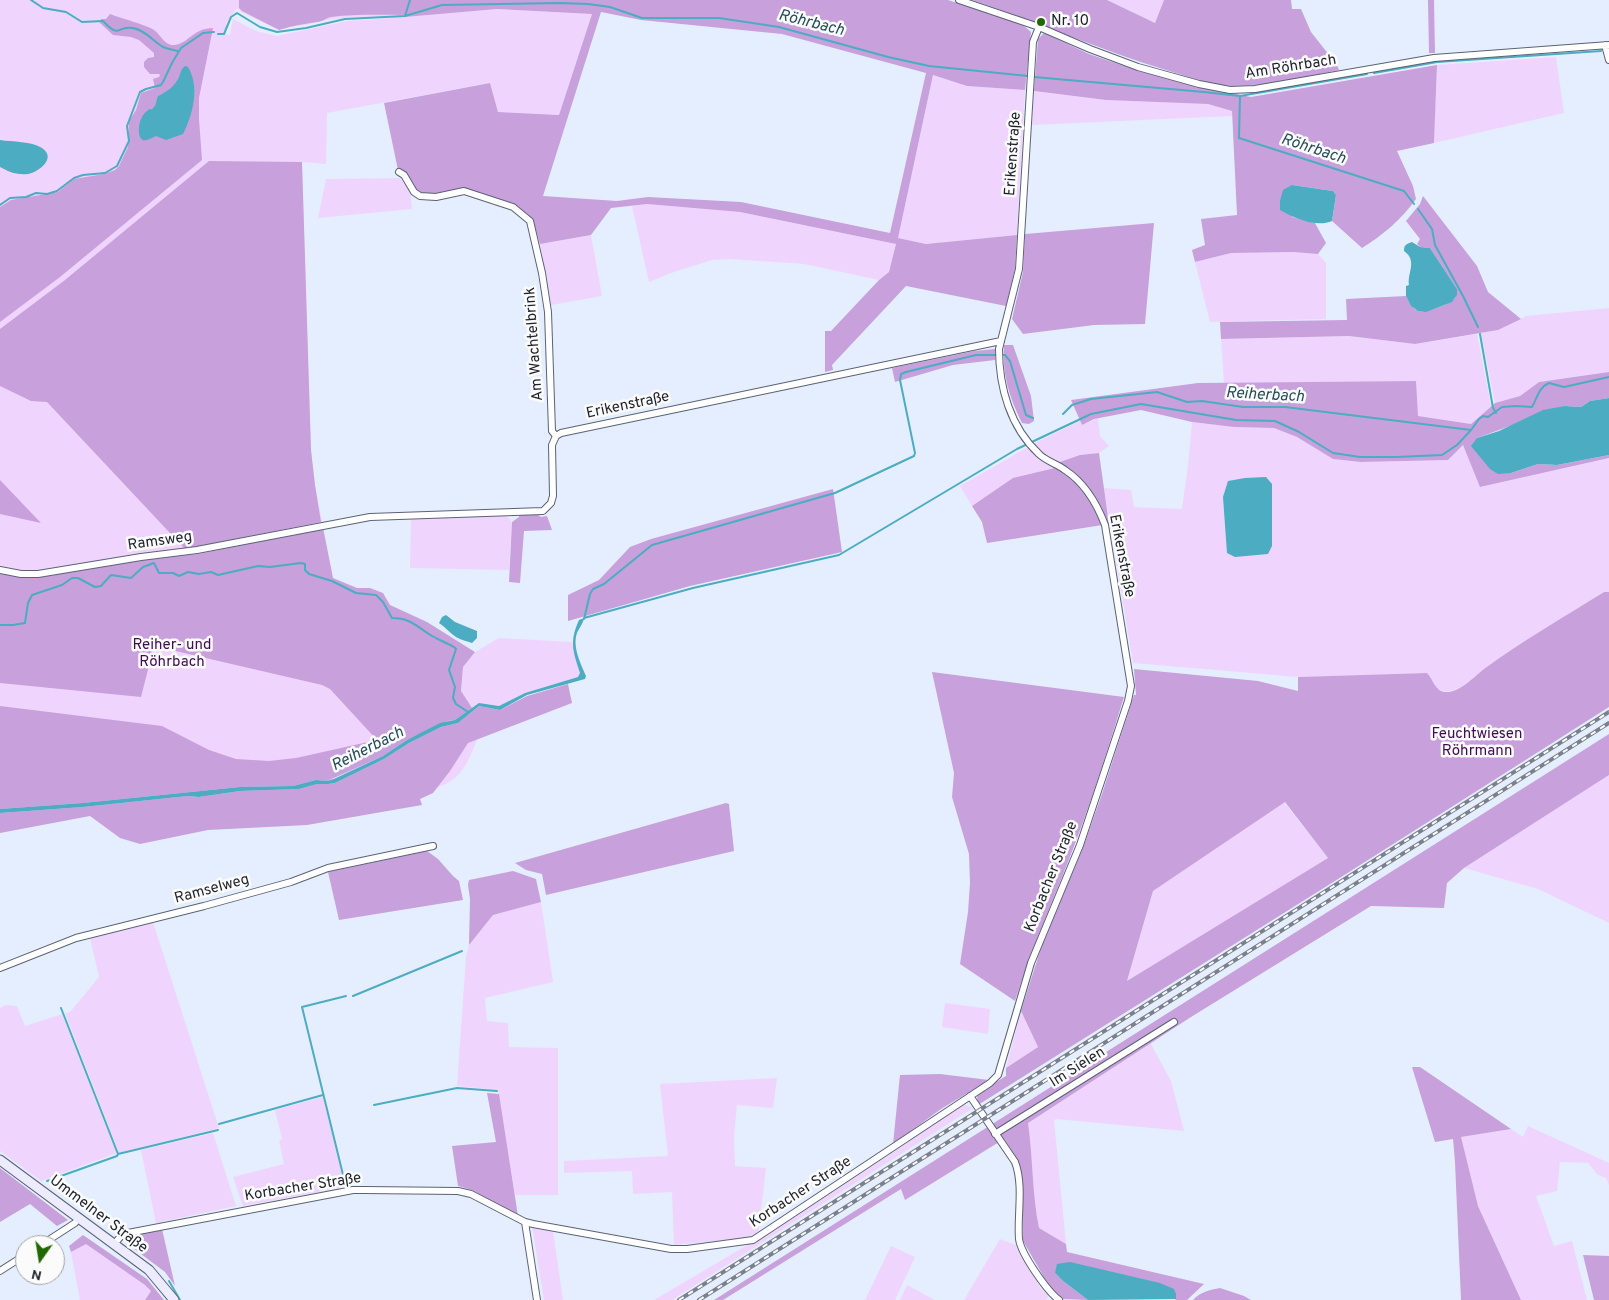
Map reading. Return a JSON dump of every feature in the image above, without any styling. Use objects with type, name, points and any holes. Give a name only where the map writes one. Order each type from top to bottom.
[{"type":"main road","name":"Ummelner Straße","points":[[0,1160],[149,1270],[174,1300]]},
{"type":"street","name":"Am Röhrbach","points":[[960,0],[1039,27],[1090,50],[1199,84],[1230,90],[1256,89],[1434,58],[1607,45]]},
{"type":"street","name":"Erikenstraße","points":[[1039,27],[1033,42],[1019,269],[999,349],[999,361],[1007,404],[1015,423],[1026,440],[1040,455],[1074,476],[1086,489],[1098,507],[1105,525],[1128,661],[1130,695]]},
{"type":"street","points":[[1607,45],[1609,60]]},
{"type":"street","name":"Am Wachtelbrink","points":[[399,172],[404,175],[414,192],[420,196],[436,197],[464,191],[512,207],[530,222],[542,273],[548,312],[552,431],[556,436]]},
{"type":"street","name":"Erikenstraße","points":[[556,436],[561,433],[1001,341]]},
{"type":"street","name":"Ramsweg","points":[[0,570],[21,574],[38,574],[197,550],[322,525],[377,517],[543,510],[551,503],[553,496],[552,445],[556,436]]},
{"type":"street","name":"Korbacher Straße","points":[[114,1244],[122,1235],[128,1232],[353,1190],[458,1191],[472,1194],[525,1222],[678,1249],[753,1240],[998,1076],[1031,963],[1080,844],[1130,695]]},
{"type":"street","name":"Ramselweg","points":[[0,968],[76,938],[290,882],[328,868],[433,846]]},
{"type":"street","name":"Im Sielen","points":[[995,1134],[1174,1022]]},
{"type":"street","points":[[970,1096],[1016,1166],[1019,1242],[1046,1288],[1059,1300]]},
{"type":"street","points":[[56,1235],[75,1223],[79,1218]]},
{"type":"street","points":[[525,1222],[537,1300]]},
{"type":"street","points":[[0,1271],[15,1261]]},
{"type":"green space","name":"Reiher- und Röhrbach","points":[[0,0],[410,0],[405,17],[497,9],[592,14],[559,115],[498,112],[490,83],[327,113],[326,164],[302,162],[311,450],[315,485],[332,572],[332,581],[461,691],[463,667],[475,652],[499,638],[572,642],[580,673],[578,677],[525,693],[499,706],[479,703],[488,707],[468,761],[451,781],[427,791],[120,836],[83,811],[0,826]],"holes":[[[236,9],[239,9],[241,12],[279,30],[338,18],[394,18],[347,21],[277,36],[256,31],[233,19],[230,35],[226,34],[226,23]]]},
{"type":"green space","points":[[239,0],[948,0],[1023,25],[1031,32],[1025,90],[967,86],[933,75],[898,238],[926,244],[1017,235],[1015,269],[1006,306],[906,286],[832,365],[833,370],[825,372],[825,331],[831,331],[879,280],[889,272],[896,244],[740,212],[647,204],[611,208],[591,235],[540,244],[533,220],[514,205],[464,188],[437,195],[421,194],[415,190],[398,170],[384,103],[490,83],[498,112],[559,115],[592,14],[497,9],[405,17],[405,15],[349,15],[331,17],[319,22],[279,30],[239,8]],"holes":[[[601,12],[641,20],[782,34],[926,73],[890,233],[741,202],[648,197],[617,201],[543,196]]]},
{"type":"green space","points":[[972,0],[1107,0],[1155,23],[1164,0],[1291,0],[1292,9],[1301,9],[1311,32],[1339,70],[1286,81],[1225,86],[1141,62]]},
{"type":"green space","points":[[1107,0],[1164,0],[1155,23]]},
{"type":"green space","points":[[1428,0],[1434,0],[1435,53],[1429,53]]},
{"type":"green space","points":[[110,14],[151,28],[171,45],[184,42],[202,30],[213,28],[199,98],[202,160],[60,277],[0,322],[0,207],[11,200],[58,192],[74,179],[104,174],[115,170],[119,166],[128,147],[129,121],[136,110],[141,93],[155,88],[153,79],[160,75],[150,74],[144,67],[144,62],[148,58],[154,57],[154,53],[139,40],[113,35],[100,23],[101,19],[106,19]]},
{"type":"green space","points":[[1044,33],[1089,54],[1139,71],[1251,97],[1437,65],[1434,143],[1397,151],[1413,186],[1416,199],[1392,226],[1362,248],[1332,221],[1336,195],[1333,191],[1292,185],[1292,217],[1315,223],[1326,243],[1318,254],[1293,252],[1231,253],[1195,262],[1192,250],[1205,245],[1201,219],[1237,215],[1232,111],[1208,104],[1106,100],[1034,91],[1038,39]]},
{"type":"green space","points":[[1556,57],[1564,113],[1434,143],[1437,65]]},
{"type":"green space","points":[[933,75],[967,86],[1025,90],[1017,235],[926,244],[898,238]]},
{"type":"green space","points":[[1034,91],[1106,100],[1208,104],[1232,111],[1232,116],[1032,125]]},
{"type":"green space","points":[[209,161],[302,162],[311,450],[321,522],[185,549],[47,402],[31,401],[0,386],[0,329],[65,280]]},
{"type":"green space","points":[[400,178],[410,190],[412,209],[318,218],[326,179]]},
{"type":"green space","points":[[1423,196],[1477,266],[1488,292],[1521,319],[1498,330],[1415,344],[1349,336],[1221,339],[1220,322],[1347,320],[1346,299],[1406,296],[1413,307],[1419,311],[1437,308],[1451,302],[1456,296],[1457,289],[1430,248],[1420,247],[1417,244],[1420,239],[1406,221],[1420,204]]},
{"type":"green space","points":[[647,204],[740,212],[896,244],[889,272],[879,280],[804,264],[729,259],[712,260],[649,282],[632,206]]},
{"type":"green space","points":[[1154,223],[1145,324],[1094,325],[1023,334],[1012,319],[1023,272],[1025,234]]},
{"type":"green space","points":[[591,235],[602,296],[551,305],[540,244]]},
{"type":"green space","points":[[1293,252],[1318,254],[1326,263],[1326,319],[1210,322],[1195,262],[1231,253]]},
{"type":"green space","points":[[1609,308],[1609,372],[1539,382],[1520,396],[1495,403],[1481,333],[1498,330],[1526,316]]},
{"type":"green space","points":[[1477,334],[1491,406],[1471,424],[1417,416],[1415,381],[1224,383],[1221,339],[1349,336],[1415,344]]},
{"type":"green space","points":[[1004,345],[1013,345],[1031,396],[1034,421],[1029,424],[1022,423],[1010,395],[1005,376]]},
{"type":"green space","points":[[995,349],[995,360],[953,365],[895,382],[892,368],[974,351]]},
{"type":"green space","points":[[1609,372],[1609,398],[1590,401],[1581,407],[1565,406],[1477,438],[1511,473],[1538,464],[1557,465],[1609,455],[1609,458],[1480,487],[1463,445],[1448,460],[1361,462],[1333,459],[1297,437],[1274,428],[1234,427],[1192,422],[1141,410],[1094,419],[1082,425],[1071,400],[1198,383],[1416,381],[1418,416],[1471,424],[1495,403],[1520,396],[1539,382]]},
{"type":"green space","points":[[1098,418],[1100,436],[1109,446],[1099,453],[1080,455],[1057,463],[1033,444],[1080,421],[1082,425]]},
{"type":"green space","points":[[1192,422],[1234,427],[1274,428],[1297,437],[1333,459],[1361,462],[1448,460],[1463,445],[1481,487],[1609,458],[1609,592],[1603,592],[1461,687],[1446,692],[1437,687],[1427,673],[1298,677],[1133,663],[1104,488],[1131,490],[1134,507],[1182,509]]},
{"type":"green space","points":[[1028,447],[1055,468],[988,496],[972,506],[960,486]]},
{"type":"green space","points":[[1099,453],[1109,524],[987,543],[982,522],[972,506],[1013,478],[1055,468],[1057,463],[1080,455]]},
{"type":"green space","points":[[0,480],[41,523],[0,514]]},
{"type":"green space","points":[[833,489],[842,552],[690,586],[568,621],[568,595],[599,580],[630,547],[651,539]]},
{"type":"green space","points":[[519,514],[547,516],[552,530],[524,531],[520,583],[509,582],[512,522],[519,517]]},
{"type":"green space","points":[[506,515],[512,522],[509,570],[410,568],[411,517]]},
{"type":"green space","points":[[323,528],[333,578],[357,588],[370,588],[383,593],[390,605],[427,622],[475,652],[463,667],[461,691],[472,708],[455,720],[448,721],[407,740],[383,756],[327,781],[316,780],[293,786],[240,787],[83,803],[0,809],[0,706],[162,726],[209,750],[236,759],[269,761],[296,758],[377,740],[330,689],[322,685],[154,646],[141,697],[0,683],[0,572],[21,577],[141,559],[199,554]]},
{"type":"green space","name":"Feuchtwiesen Röhrmann","points":[[1604,592],[1609,592],[1609,707],[978,1105],[977,1096],[981,1091],[1006,1076],[1006,1068],[1038,1047],[1021,1011],[1041,948],[1084,845],[1134,695],[1136,695],[1134,669],[1258,681],[1298,691],[1298,677],[1427,673],[1439,689],[1450,692],[1461,688],[1513,649]],"holes":[[[1285,802],[1328,858],[1127,981],[1153,891]]]},
{"type":"green space","points":[[932,672],[1124,697],[1083,823],[1029,960],[1015,1001],[960,964],[968,912],[969,854],[952,797],[954,773]]},
{"type":"green space","points":[[568,684],[572,703],[468,743],[433,793],[420,799],[422,805],[307,825],[208,830],[140,844],[120,838],[90,816],[0,833],[0,813],[188,796],[199,797],[240,791],[299,789],[317,784],[335,783],[384,759],[409,743],[441,727],[458,723],[479,706],[500,710],[527,696]]},
{"type":"green space","points":[[1609,734],[1609,775],[1464,868],[1447,883],[1444,908],[1371,906],[1191,1017],[1028,1123],[1039,1228],[1066,1244],[1067,1252],[1204,1284],[1187,1300],[1175,1300],[1055,1273],[1088,1300],[1063,1299],[1049,1286],[1023,1241],[1022,1180],[1018,1160],[1004,1139],[905,1200],[901,1189],[723,1300],[714,1300]]},
{"type":"green space","points":[[1609,775],[1609,923],[1538,889],[1464,868]]},
{"type":"green space","points":[[1284,802],[1328,858],[1127,982],[1153,891]]},
{"type":"green space","points":[[726,803],[729,804],[734,851],[546,895],[542,874],[526,870],[515,863]]},
{"type":"green space","points":[[427,851],[438,859],[459,881],[463,900],[339,920],[328,872]]},
{"type":"green space","points":[[513,871],[536,879],[541,902],[493,915],[469,945],[469,880]]},
{"type":"green space","points":[[541,902],[553,982],[485,998],[487,1021],[508,1023],[509,1047],[558,1048],[558,1195],[515,1195],[498,1090],[457,1086],[466,957],[469,945],[493,915]]},
{"type":"green space","points":[[153,922],[219,1128],[119,1153],[65,1013],[70,1012],[99,977],[90,938]]},
{"type":"green space","points":[[945,1003],[990,1009],[988,1034],[942,1027]]},
{"type":"green space","points":[[6,1005],[17,1006],[25,1026],[62,1014],[117,1153],[41,1181],[0,1151],[0,1008]]},
{"type":"green space","points":[[1021,1011],[1038,1047],[1006,1068]]},
{"type":"green space","points":[[1150,1042],[1171,1081],[1184,1131],[1054,1120],[1066,1244],[1039,1228],[1027,1123]]},
{"type":"green space","points":[[1412,1067],[1420,1067],[1511,1129],[1461,1137],[1478,1206],[1521,1300],[1461,1300],[1453,1139],[1435,1142]]},
{"type":"green space","points":[[940,1074],[989,1080],[941,1109],[893,1144],[900,1075]]},
{"type":"green space","points":[[777,1078],[773,1108],[737,1105],[734,1136],[735,1166],[766,1168],[758,1235],[750,1238],[674,1245],[672,1192],[633,1194],[632,1171],[564,1173],[564,1161],[668,1156],[660,1084]]},
{"type":"green space","points":[[487,1093],[499,1094],[518,1216],[472,1190],[458,1186],[452,1146],[496,1142]]},
{"type":"green space","points":[[323,1097],[345,1187],[243,1206],[233,1177],[284,1164],[279,1140],[282,1139],[275,1110]]},
{"type":"green space","points":[[963,1104],[973,1108],[672,1300],[654,1300],[766,1236]]},
{"type":"green space","points":[[1528,1126],[1609,1163],[1609,1185],[1606,1178],[1598,1175],[1588,1163],[1560,1162],[1557,1191],[1536,1196],[1554,1246],[1572,1241],[1587,1300],[1521,1300],[1478,1206],[1460,1137],[1511,1129],[1523,1137]]},
{"type":"green space","points":[[213,1133],[236,1206],[156,1223],[141,1150]]},
{"type":"green space","points":[[0,1168],[68,1220],[57,1226],[30,1204],[0,1222]]},
{"type":"green space","points":[[532,1226],[553,1231],[563,1300],[544,1300]]},
{"type":"green space","points":[[162,1229],[175,1286],[165,1272],[129,1245],[127,1241],[132,1235]]},
{"type":"green space","points":[[83,1235],[147,1279],[164,1300],[145,1300],[151,1291],[145,1285],[86,1244],[71,1252],[69,1246]]},
{"type":"green space","points":[[1000,1239],[1016,1245],[1040,1287],[1049,1296],[1046,1300],[964,1300]]},
{"type":"green space","points":[[86,1243],[145,1285],[151,1291],[145,1300],[80,1300],[71,1252]]},
{"type":"green space","points":[[891,1246],[915,1257],[895,1300],[865,1300]]},
{"type":"green space","points":[[1583,1255],[1609,1256],[1609,1300],[1594,1300]]},
{"type":"green space","points":[[907,1285],[935,1300],[900,1300]]},
{"type":"green space","points":[[1220,1288],[1251,1300],[1193,1300],[1202,1293]]},
{"type":"water","points":[[185,66],[188,67],[192,75],[194,100],[190,118],[183,134],[166,140],[156,136],[147,140],[141,139],[139,130],[143,116],[155,106],[158,96],[168,91],[175,83]]},
{"type":"water","points":[[0,140],[38,146],[46,152],[47,160],[41,168],[32,173],[18,174],[8,171],[0,167]]},
{"type":"water","points":[[1292,185],[1333,191],[1336,195],[1332,221],[1313,223],[1280,210],[1283,190]]},
{"type":"water","points":[[1412,242],[1420,247],[1430,248],[1457,289],[1457,295],[1452,302],[1426,312],[1418,311],[1411,306],[1406,296],[1406,286],[1409,285],[1411,263],[1404,251],[1404,247]]},
{"type":"water","points":[[1609,398],[1609,455],[1557,465],[1538,464],[1511,473],[1498,474],[1490,469],[1471,446],[1477,438],[1499,431],[1543,410],[1565,406],[1581,407],[1590,401]]},
{"type":"water","points":[[1266,477],[1272,484],[1272,546],[1268,554],[1235,557],[1227,553],[1223,497],[1228,481]]},
{"type":"water","points":[[446,615],[455,622],[477,631],[477,638],[472,643],[454,635],[439,623],[442,617]]},
{"type":"water","points":[[584,618],[577,633],[576,644],[586,676],[585,679],[527,695],[500,710],[479,706],[458,723],[441,727],[409,743],[384,759],[335,783],[317,784],[299,789],[240,791],[199,797],[188,796],[0,813],[0,809],[83,803],[240,787],[293,786],[316,780],[327,781],[334,779],[383,756],[407,740],[440,723],[455,720],[479,703],[499,706],[525,693],[578,677],[580,673],[573,641],[579,620]]},
{"type":"water","points":[[1070,1262],[1160,1283],[1174,1289],[1176,1299],[1088,1300],[1055,1273],[1057,1264]]},
{"type":"waterway","points":[[31,0],[43,8],[66,12],[82,22],[103,21],[116,31],[124,28],[137,29],[163,47],[178,51]]},
{"type":"waterway","points":[[405,16],[410,0]]},
{"type":"waterway","name":"Röhrbach","points":[[218,34],[224,34],[231,17],[237,13],[260,27],[277,32],[306,28],[345,19],[405,16],[442,5],[588,4],[610,7],[642,18],[719,18],[779,27],[888,57],[929,66],[1028,76]]},
{"type":"waterway","name":"Röhrbach","points":[[0,205],[10,198],[57,191],[74,178],[83,175],[105,173],[117,166],[129,141],[127,126],[140,92],[161,85],[181,48],[203,33],[214,32]]},
{"type":"waterway","name":"Röhrbach","points":[[1374,73],[1437,62],[1601,51]]},
{"type":"waterway","name":"Röhrbach","points":[[1034,77],[1240,96],[1367,74]]},
{"type":"waterway","name":"Röhrbach","points":[[1240,96],[1239,138],[1404,191],[1414,204]]},
{"type":"waterway","name":"Röhrbach","points":[[1418,209],[1432,229],[1435,245],[1478,327]]},
{"type":"waterway","name":"Röhrbach","points":[[1480,334],[1493,408],[1496,413]]},
{"type":"waterway","points":[[584,619],[593,589],[604,584],[652,545],[835,493],[914,456],[915,453],[900,380],[901,374],[976,355],[1005,355],[1010,361],[1026,415],[1033,418]]},
{"type":"waterway","points":[[584,618],[693,588],[839,555],[1017,449],[1091,414],[1141,404],[1236,420],[1275,421],[1299,432],[1333,453],[1360,457],[1442,455],[1457,445],[1483,416],[1488,417],[1502,407],[1532,407],[1540,390],[1549,383],[1564,387],[1609,377]]},
{"type":"waterway","name":"Reiherbach","points":[[1063,414],[1072,405],[1091,399],[1157,392],[1187,402],[1202,401],[1243,407],[1285,407],[1471,430]]},
{"type":"waterway","points":[[0,625],[25,623],[28,603],[32,595],[62,585],[72,578],[78,578],[95,587],[101,586],[111,575],[131,578],[143,567],[154,563],[159,573],[173,573],[179,576],[188,572],[199,574],[211,572],[218,575],[258,566],[270,567],[301,563],[305,564],[305,570],[309,574],[332,581],[356,593],[376,595],[383,602],[392,618],[409,621],[454,647],[456,649],[449,670],[455,687],[453,698],[456,704],[468,712]]},
{"type":"waterway","points":[[353,996],[462,951]]},
{"type":"waterway","points":[[346,996],[302,1007],[346,1187]]},
{"type":"waterway","points":[[61,1008],[118,1154]]},
{"type":"waterway","points":[[374,1105],[457,1088],[497,1091]]},
{"type":"waterway","points":[[219,1124],[323,1095]]},
{"type":"waterway","points":[[47,1181],[117,1156],[118,1154],[218,1130]]},
{"type":"waterway","points":[[169,1281],[180,1300]]},
{"type":"railway","points":[[679,1300],[1609,712]]},
{"type":"railway","points":[[699,1300],[1609,723]]},
{"type":"place","name":"Nr. 10","points":[[1041,22]]}]
